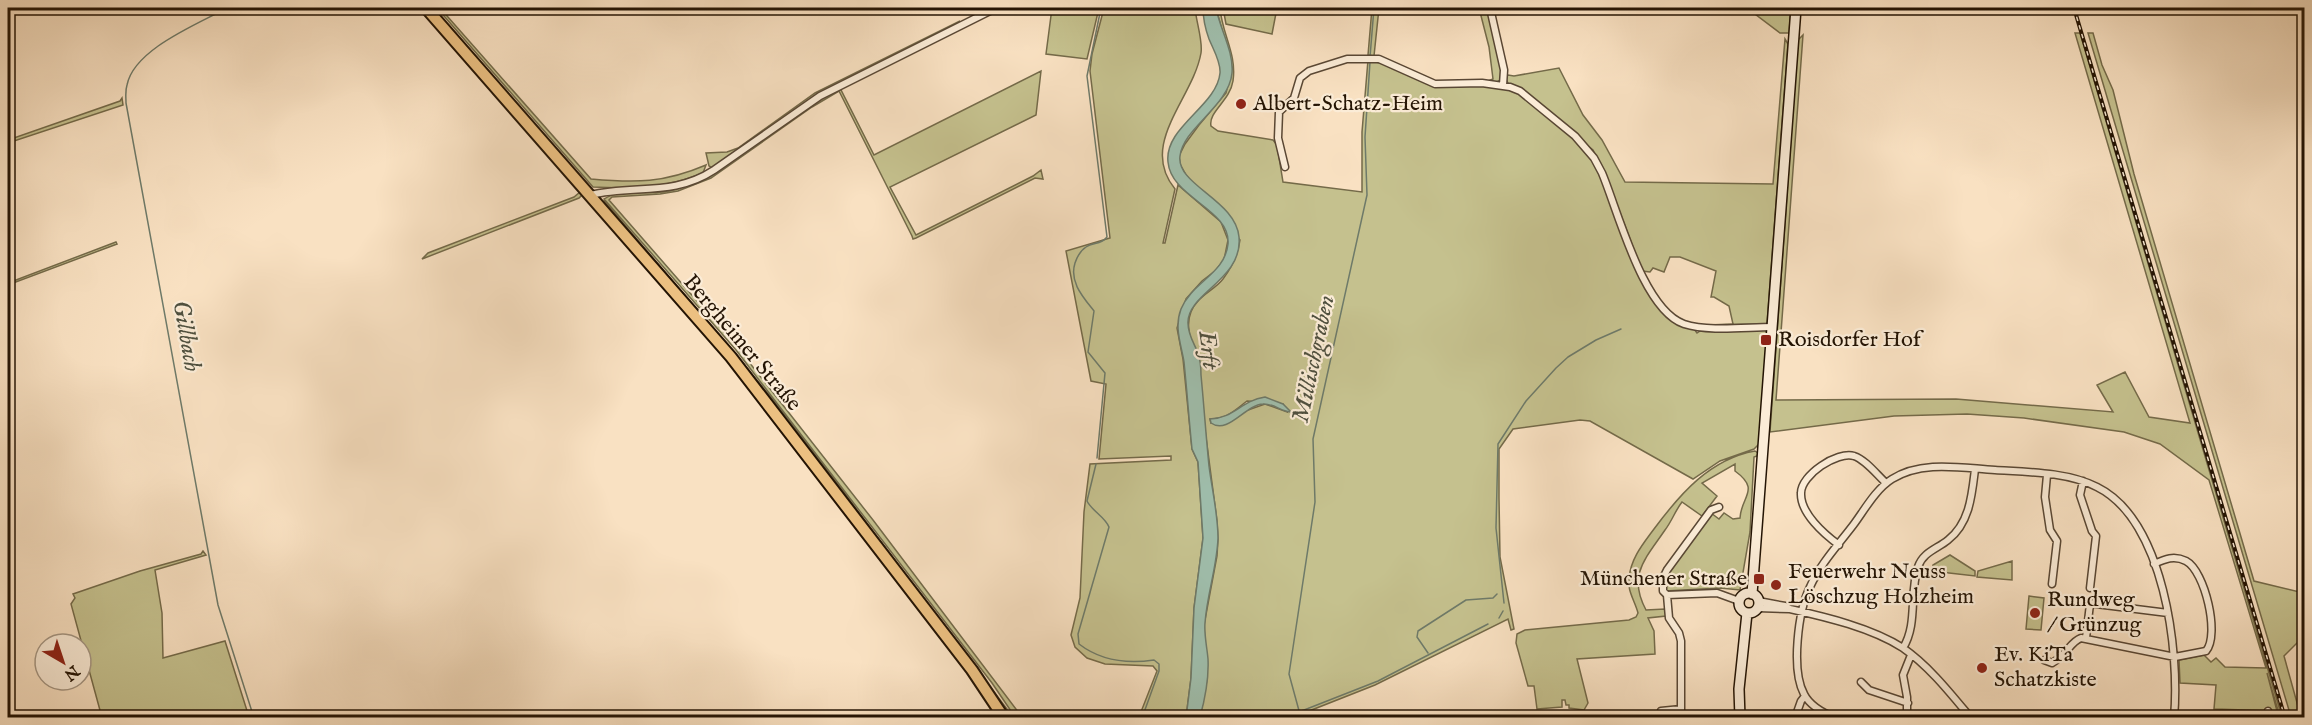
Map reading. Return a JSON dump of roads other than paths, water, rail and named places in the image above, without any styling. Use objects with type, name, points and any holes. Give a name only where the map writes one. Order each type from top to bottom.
[{"type":"main road","points":[[1754,599],[1741,597],[1740,609],[1747,613],[1753,612],[1754,599],[1756,533],[1796,8]]},
{"type":"main road","name":"Bergheimer Straße","points":[[427,9],[731,357],[972,670],[1004,717]]},
{"type":"main road","points":[[1740,717],[1740,689],[1747,613]]},
{"type":"street","points":[[590,195],[671,188],[702,177],[820,96],[996,8]]},
{"type":"street","points":[[1490,8],[1504,70],[1503,86]]},
{"type":"street","points":[[1285,167],[1278,138],[1280,110],[1294,98],[1300,78],[1309,71],[1326,65],[1370,58],[1391,63],[1435,84],[1474,82],[1515,88],[1575,136],[1594,158],[1646,284],[1666,313],[1681,322],[1699,327],[1772,327]]},
{"type":"street","points":[[1839,545],[1818,528],[1802,501],[1801,492],[1805,481],[1828,461],[1845,455],[1860,459],[1886,483]]},
{"type":"street","points":[[1836,717],[1817,708],[1805,696],[1797,668],[1802,612],[1811,583],[1886,483],[1907,472],[1924,468],[1975,469],[2047,475],[2083,481],[2101,489],[2127,510],[2141,533],[2154,564],[2168,613],[2175,657],[2174,717]]},
{"type":"street","points":[[1903,648],[1910,633],[1917,567],[1925,555],[1949,540],[1960,528],[1971,500],[1975,469]]},
{"type":"street","points":[[2047,475],[2045,496],[2050,530],[2056,541],[2052,584]]},
{"type":"street","points":[[2083,481],[2080,495],[2092,531],[2096,536],[2090,588]]},
{"type":"street","points":[[1678,717],[1681,710],[1681,641],[1668,615],[1667,596],[1663,591],[1665,574],[1711,510],[1719,507]]},
{"type":"street","points":[[2044,660],[2052,663],[2056,661],[2067,653],[2077,639],[2086,638],[2175,657],[2202,654],[2210,645],[2211,625],[2203,583],[2196,570],[2185,560],[2168,558],[2154,564]]},
{"type":"street","points":[[1667,596],[1717,593],[1739,601]]},
{"type":"street","points":[[1754,599],[1860,629],[1903,648],[1971,717]]},
{"type":"street","points":[[2086,638],[2089,603],[2168,613]]},
{"type":"street","points":[[1907,717],[1908,703],[1903,675],[1911,655]]},
{"type":"street","points":[[1861,682],[1869,690],[1908,703]]},
{"type":"street","points":[[1795,717],[1805,696]]},
{"type":"street","points":[[1662,717],[1661,711],[1681,710]]},
{"type":"street","points":[[2083,717],[2119,717]]},
{"type":"waterway","name":"Gillbach","points":[[227,8],[169,39],[142,60],[132,72],[127,85],[126,103],[218,605],[254,718]]},
{"type":"waterway","points":[[1097,458],[1105,373],[1088,352],[1094,311],[1075,283],[1074,270],[1082,250],[1107,237],[1087,76],[1101,8]]},
{"type":"waterway","name":"Millischgraben","points":[[1370,57],[1374,8]]},
{"type":"waterway","name":"Millischgraben","points":[[1301,718],[1289,674],[1315,502],[1313,439],[1367,195],[1365,137],[1370,62]]},
{"type":"waterway","points":[[1504,603],[1496,528],[1498,444],[1526,401],[1556,368],[1568,357],[1596,340],[1621,329]]},
{"type":"waterway","points":[[1096,464],[1087,501],[1109,527],[1078,634],[1079,644],[1105,658],[1134,662],[1154,660],[1159,664],[1159,671],[1142,718]]},
{"type":"waterway","points":[[1428,653],[1417,637],[1418,631],[1466,600],[1493,598],[1497,594]]},
{"type":"waterway","points":[[1499,618],[1503,611]]},
{"type":"waterway","points":[[1299,712],[1378,681],[1488,624]]},
{"type":"railway","points":[[2074,8],[2285,718]]},
{"type":"place","name":"Albert-Schatz-Heim","points":[[1241,104]]},
{"type":"place","name":"Roisdorfer Hof","points":[[1766,340]]},
{"type":"place","name":"Münchener Straße","points":[[1759,579]]},
{"type":"place","name":"Feuerwehr Neuss Löschzug Holzheim","points":[[1776,585]]},
{"type":"place","name":"Rundweg / Grünzug","points":[[2035,613]]},
{"type":"place","name":"Ev. KiTa Schatzkiste","points":[[1982,668]]},
{"type":"water label","name":"Erft","points":[[1208,350]]}]
